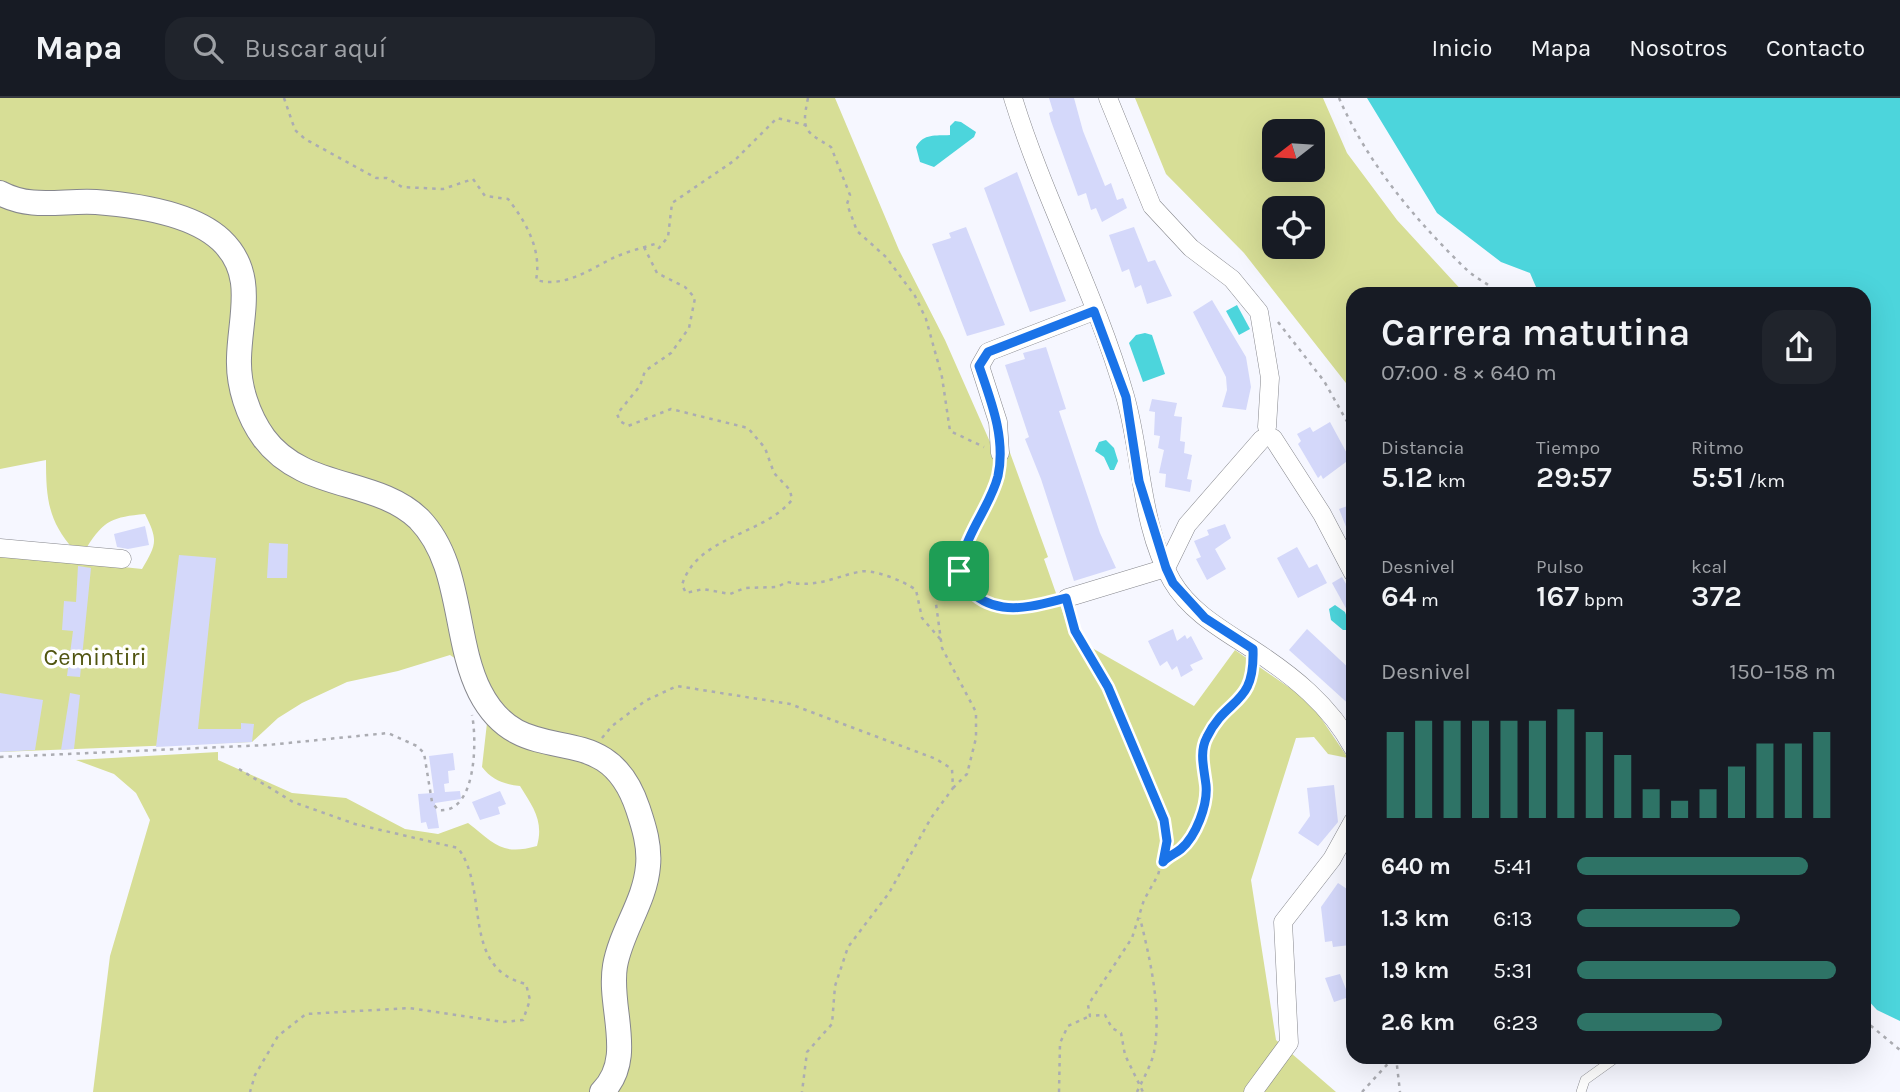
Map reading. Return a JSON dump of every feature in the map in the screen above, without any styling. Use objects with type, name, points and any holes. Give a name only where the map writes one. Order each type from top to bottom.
[{"type":"main road","points":[[0,192],[14,200],[34,204],[95,202],[132,207],[197,225],[219,239],[234,256],[246,285],[239,360],[242,389],[249,411],[265,439],[280,455],[303,470],[401,505],[419,520],[432,537],[446,568],[478,690],[492,712],[507,727],[523,736],[592,751],[609,760],[621,772],[634,798],[646,835],[649,861],[643,893],[615,966],[614,1007],[620,1051],[617,1069],[602,1092]]},
{"type":"street","points":[[1013,98],[1126,397],[1139,481],[1173,583],[1205,618],[1310,691],[1346,735]]},
{"type":"street","points":[[1108,98],[1152,206],[1191,248],[1232,279],[1259,312],[1270,379],[1267,435],[1322,514],[1346,560]]},
{"type":"street","points":[[1000,453],[998,422],[979,366],[988,352],[1094,311]]},
{"type":"street","points":[[1066,598],[1166,568],[1187,525],[1267,435]]},
{"type":"street","points":[[0,548],[122,559]]},
{"type":"street","points":[[1252,1092],[1289,1043],[1283,922],[1332,859],[1346,834]]},
{"type":"lane","points":[[1581,1092],[1584,1080],[1607,1064]]},
{"type":"path","points":[[284,98],[295,130],[305,139],[376,178],[387,178],[402,187],[443,189],[473,179],[485,196],[508,199],[521,217],[535,248],[536,280],[580,278],[616,257],[655,244],[659,248],[668,237],[673,202],[735,160],[777,118],[805,125]]},
{"type":"path","points":[[802,1092],[807,1052],[832,1024],[835,986],[848,947],[889,893],[931,818],[967,774],[976,738],[976,712],[955,676],[941,640],[936,604],[942,586],[959,571],[963,553],[998,477],[1000,453],[950,430],[950,412],[936,353],[915,296],[886,257],[857,231],[847,204],[850,195],[831,147],[812,138],[805,125],[808,98]]},
{"type":"path","points":[[1339,98],[1359,141],[1393,190],[1470,273],[1492,287]]},
{"type":"path","points":[[644,247],[657,273],[685,287],[695,298],[689,328],[671,353],[645,371],[640,386],[617,414],[620,421],[628,426],[671,409],[748,428],[765,448],[774,473],[790,490],[792,500],[771,519],[725,540],[694,563],[682,585],[686,593],[703,589],[730,594],[745,588],[777,587],[787,582],[823,584],[866,571],[908,584],[916,590],[922,618],[941,640]]},
{"type":"path","points":[[1259,312],[1271,315],[1280,324],[1324,381],[1346,420]]},
{"type":"path","points":[[959,571],[968,588],[980,599],[1002,607],[1036,605],[1066,598],[1075,631],[1108,687],[1164,820],[1167,841],[1163,862],[1144,900],[1140,916],[1122,956],[1088,1005],[1090,1016]]},
{"type":"path","points":[[1163,862],[1182,848],[1199,818],[1206,795],[1203,765],[1205,741],[1247,692],[1253,665],[1253,649]]},
{"type":"path","points":[[592,751],[612,726],[645,702],[677,686],[790,704],[877,736],[936,759],[952,769],[953,788]]},
{"type":"path","points":[[0,757],[268,745],[388,733],[416,746],[424,753],[432,802],[438,810],[445,811],[458,804],[468,788],[476,745],[470,705]]},
{"type":"path","points":[[239,769],[293,802],[355,824],[458,848],[467,860],[478,927],[490,959],[507,979],[526,984],[530,1000],[523,1020],[503,1022],[409,1008],[306,1014],[278,1036],[254,1075],[250,1092]]},
{"type":"path","points":[[1137,1092],[1153,1054],[1155,1041],[1152,985],[1140,916]]},
{"type":"path","points":[[1059,1092],[1060,1043],[1068,1026],[1090,1016],[1105,1015],[1112,1028],[1121,1033],[1125,1055],[1143,1092]]},
{"type":"path","points":[[1871,1026],[1900,1050]]},
{"type":"path","points":[[1362,1092],[1388,1064]]},
{"type":"path","points":[[1396,1064],[1400,1092]]},
{"type":"green space","name":"Cemintiri","points":[[0,98],[835,98],[899,250],[945,340],[990,442],[1009,450],[1048,557],[1044,559],[1071,636],[1194,706],[1235,650],[1310,702],[1346,755],[1346,758],[1328,754],[1314,737],[1296,738],[1251,880],[1276,1040],[1336,1092],[93,1092],[110,956],[150,820],[136,793],[114,774],[76,760],[218,752],[218,760],[292,793],[346,798],[405,829],[438,834],[468,823],[485,837],[507,849],[537,846],[538,822],[520,786],[498,781],[482,767],[487,723],[459,661],[450,655],[398,671],[347,682],[302,703],[278,718],[252,742],[0,752],[0,554],[142,569],[151,554],[154,536],[145,514],[125,517],[104,525],[87,547],[74,550],[59,529],[50,508],[46,460],[0,469]]},
{"type":"green space","points":[[1135,98],[1323,98],[1347,153],[1397,220],[1459,287],[1346,287],[1346,383],[1244,253],[1166,174]]},
{"type":"water","points":[[1367,98],[1900,98],[1900,1021],[1877,1010],[1871,1004],[1871,287],[1536,287],[1530,273],[1501,262],[1437,213]]},
{"type":"water","points":[[955,121],[976,132],[974,137],[934,167],[920,162],[916,147],[919,143],[930,136],[950,135],[950,126]]},
{"type":"water","points":[[1237,305],[1250,329],[1239,335],[1226,311]]},
{"type":"water","points":[[1136,335],[1152,335],[1165,374],[1143,382],[1129,343]]},
{"type":"water","points":[[1106,440],[1114,448],[1118,461],[1114,470],[1110,470],[1104,457],[1095,451],[1099,442]]},
{"type":"water","points":[[1335,605],[1345,612],[1346,630],[1331,620],[1329,609]]},
{"type":"building","points":[[1049,98],[1074,98],[1083,131],[1105,186],[1111,183],[1117,200],[1123,198],[1127,208],[1102,222],[1096,208],[1091,210],[1086,193],[1078,196],[1051,121],[1049,113],[1053,111]]},
{"type":"building","points":[[1017,172],[1066,301],[1030,312],[984,188]]},
{"type":"building","points":[[966,227],[1005,325],[967,336],[932,244],[951,238],[949,233]]},
{"type":"building","points":[[1134,227],[1148,262],[1155,260],[1172,296],[1147,304],[1141,285],[1135,288],[1129,269],[1122,272],[1109,235]]},
{"type":"building","points":[[1212,300],[1246,357],[1251,387],[1246,410],[1222,407],[1227,390],[1226,377],[1193,312]]},
{"type":"building","points":[[1046,347],[1066,409],[1059,411],[1100,533],[1116,568],[1074,581],[1025,439],[1029,437],[1005,365],[1025,359],[1023,353]]},
{"type":"building","points":[[1152,399],[1177,403],[1174,416],[1182,417],[1180,441],[1185,442],[1184,453],[1192,455],[1187,479],[1192,480],[1190,492],[1165,487],[1166,474],[1159,473],[1164,450],[1158,448],[1160,436],[1154,435],[1155,412],[1149,411]]},
{"type":"building","points":[[1330,422],[1346,452],[1346,462],[1323,479],[1321,475],[1318,478],[1298,444],[1301,441],[1297,434],[1310,427],[1313,432]]},
{"type":"building","points":[[1346,506],[1346,527],[1339,509]]},
{"type":"building","points":[[1225,524],[1231,538],[1215,549],[1226,569],[1207,580],[1196,559],[1201,557],[1194,541],[1209,535],[1207,530]]},
{"type":"building","points":[[145,526],[149,545],[128,549],[117,547],[114,534]]},
{"type":"building","points":[[269,543],[288,544],[287,578],[267,578]]},
{"type":"building","points":[[1297,547],[1309,568],[1317,564],[1327,583],[1298,598],[1277,558]]},
{"type":"building","points":[[179,555],[216,558],[198,729],[241,729],[241,723],[254,724],[252,742],[156,747]]},
{"type":"building","points":[[78,566],[91,568],[80,677],[67,676],[73,631],[62,630],[64,601],[76,602]]},
{"type":"building","points":[[1342,577],[1346,584],[1346,608],[1332,583]]},
{"type":"building","points":[[1173,629],[1177,641],[1185,635],[1187,639],[1191,636],[1203,659],[1190,665],[1193,670],[1181,677],[1177,666],[1172,670],[1167,661],[1160,666],[1148,641]]},
{"type":"building","points":[[1307,629],[1346,665],[1346,702],[1289,650]]},
{"type":"building","points":[[0,693],[43,700],[35,750],[0,752]]},
{"type":"building","points":[[70,693],[80,695],[74,749],[61,750]]},
{"type":"building","points":[[453,753],[455,770],[448,771],[449,783],[444,784],[445,792],[460,791],[461,799],[435,803],[439,828],[428,829],[426,822],[421,823],[418,794],[434,793],[429,756]]},
{"type":"building","points":[[1334,785],[1338,822],[1318,846],[1298,833],[1310,816],[1307,788]]},
{"type":"building","points":[[500,791],[506,804],[498,807],[500,814],[480,820],[472,802]]},
{"type":"building","points":[[1338,883],[1346,888],[1346,945],[1333,947],[1332,941],[1325,942],[1321,907]]},
{"type":"building","points":[[1340,974],[1346,989],[1346,998],[1334,1002],[1325,978]]},
{"type":"route","points":[[1094,311],[1126,397],[1139,481],[1173,583],[1205,618],[1253,649],[1253,665],[1247,692],[1216,724],[1205,741],[1204,806],[1194,830],[1182,848],[1163,862],[1167,841],[1164,820],[1108,687],[1075,631],[1066,598],[1036,605],[1002,607],[980,599],[968,588],[959,571],[963,553],[998,477],[998,422],[979,366],[988,352],[1094,311]]}]
